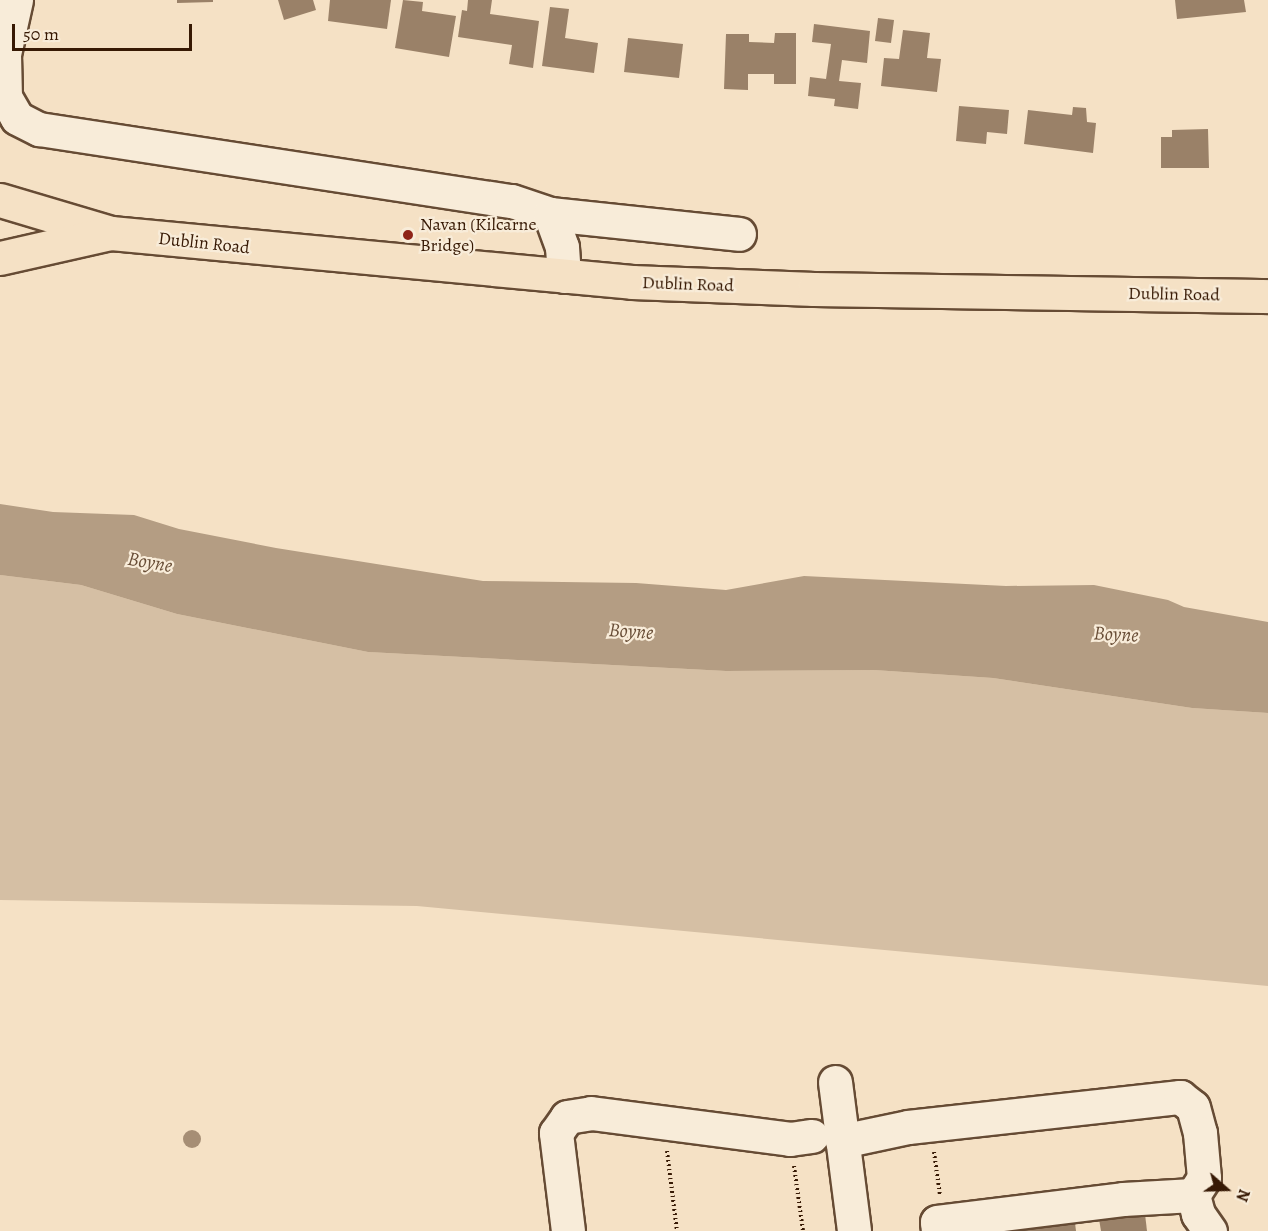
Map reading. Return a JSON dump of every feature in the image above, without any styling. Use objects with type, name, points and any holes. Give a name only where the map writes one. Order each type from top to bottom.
[{"type":"main road","points":[[0,200],[111,232]]},
{"type":"main road","points":[[0,258],[111,232]]},
{"type":"main road","name":"Dublin Road","points":[[111,232],[564,276],[814,289],[1268,296]]},
{"type":"street","points":[[16,0],[4,54],[3,76],[10,109],[31,127],[512,201],[550,214],[739,234]]},
{"type":"street","points":[[550,214],[562,247],[564,276]]},
{"type":"street","points":[[835,1082],[815,1139],[854,1231]]},
{"type":"street","points":[[568,1231],[556,1133],[567,1117],[591,1113],[815,1139],[1180,1097],[1193,1107],[1200,1132],[1204,1178],[1193,1195],[1198,1214],[1210,1231]]},
{"type":"street","points":[[941,1226],[1123,1199],[1193,1195]]},
{"type":"path","points":[[663,1122],[677,1231]]},
{"type":"path","points":[[930,1125],[941,1226]]},
{"type":"path","points":[[803,1231],[815,1139]]},
{"type":"shaded area","points":[[0,575],[81,585],[177,614],[368,652],[726,671],[874,670],[993,678],[1192,708],[1268,713],[1268,986],[417,906],[0,900]]},
{"type":"water","name":"Boyne","points":[[0,504],[53,512],[134,515],[179,529],[276,548],[483,581],[636,583],[726,590],[804,576],[1006,586],[1094,585],[1168,600],[1184,607],[1268,622],[1268,713],[1192,708],[993,678],[874,670],[726,671],[368,652],[177,614],[81,585],[0,575]]},
{"type":"building","points":[[177,0],[213,0],[213,2],[177,3]]},
{"type":"building","points":[[278,0],[313,0],[316,10],[284,20]]},
{"type":"building","points":[[330,0],[391,0],[387,29],[328,21]]},
{"type":"building","points":[[403,0],[423,2],[422,11],[456,16],[449,57],[395,48]]},
{"type":"building","points":[[468,0],[492,0],[490,14],[539,21],[533,68],[509,64],[512,45],[458,37],[462,10],[467,11]]},
{"type":"building","points":[[1175,0],[1244,0],[1246,12],[1177,19]]},
{"type":"building","points":[[550,7],[569,9],[565,38],[598,43],[594,73],[542,66]]},
{"type":"building","points":[[878,18],[894,20],[891,43],[875,41]]},
{"type":"building","points":[[814,24],[870,31],[867,63],[842,60],[839,81],[861,83],[858,109],[834,106],[835,99],[808,96],[810,77],[826,79],[831,44],[812,42]]},
{"type":"building","points":[[903,30],[930,33],[927,58],[941,59],[937,92],[881,86],[884,58],[899,59]]},
{"type":"building","points":[[775,33],[796,33],[796,84],[774,84],[774,74],[748,74],[748,90],[724,89],[726,34],[749,34],[749,42],[774,43]]},
{"type":"building","points":[[628,38],[683,44],[679,78],[624,72]]},
{"type":"building","points":[[959,106],[1009,110],[1007,134],[987,132],[986,144],[956,141]]},
{"type":"building","points":[[1073,107],[1086,108],[1087,122],[1096,123],[1093,153],[1024,144],[1028,110],[1072,115]]},
{"type":"building","points":[[1208,129],[1209,168],[1161,168],[1161,137],[1172,137],[1172,130]]},
{"type":"building","points":[[1145,1214],[1147,1231],[1101,1231],[1099,1219]]},
{"type":"building","points":[[1075,1223],[1076,1231],[1020,1231],[1020,1230]]},
{"type":"place","name":"Navan (Kilcarne Bridge)","points":[[408,235]]}]
